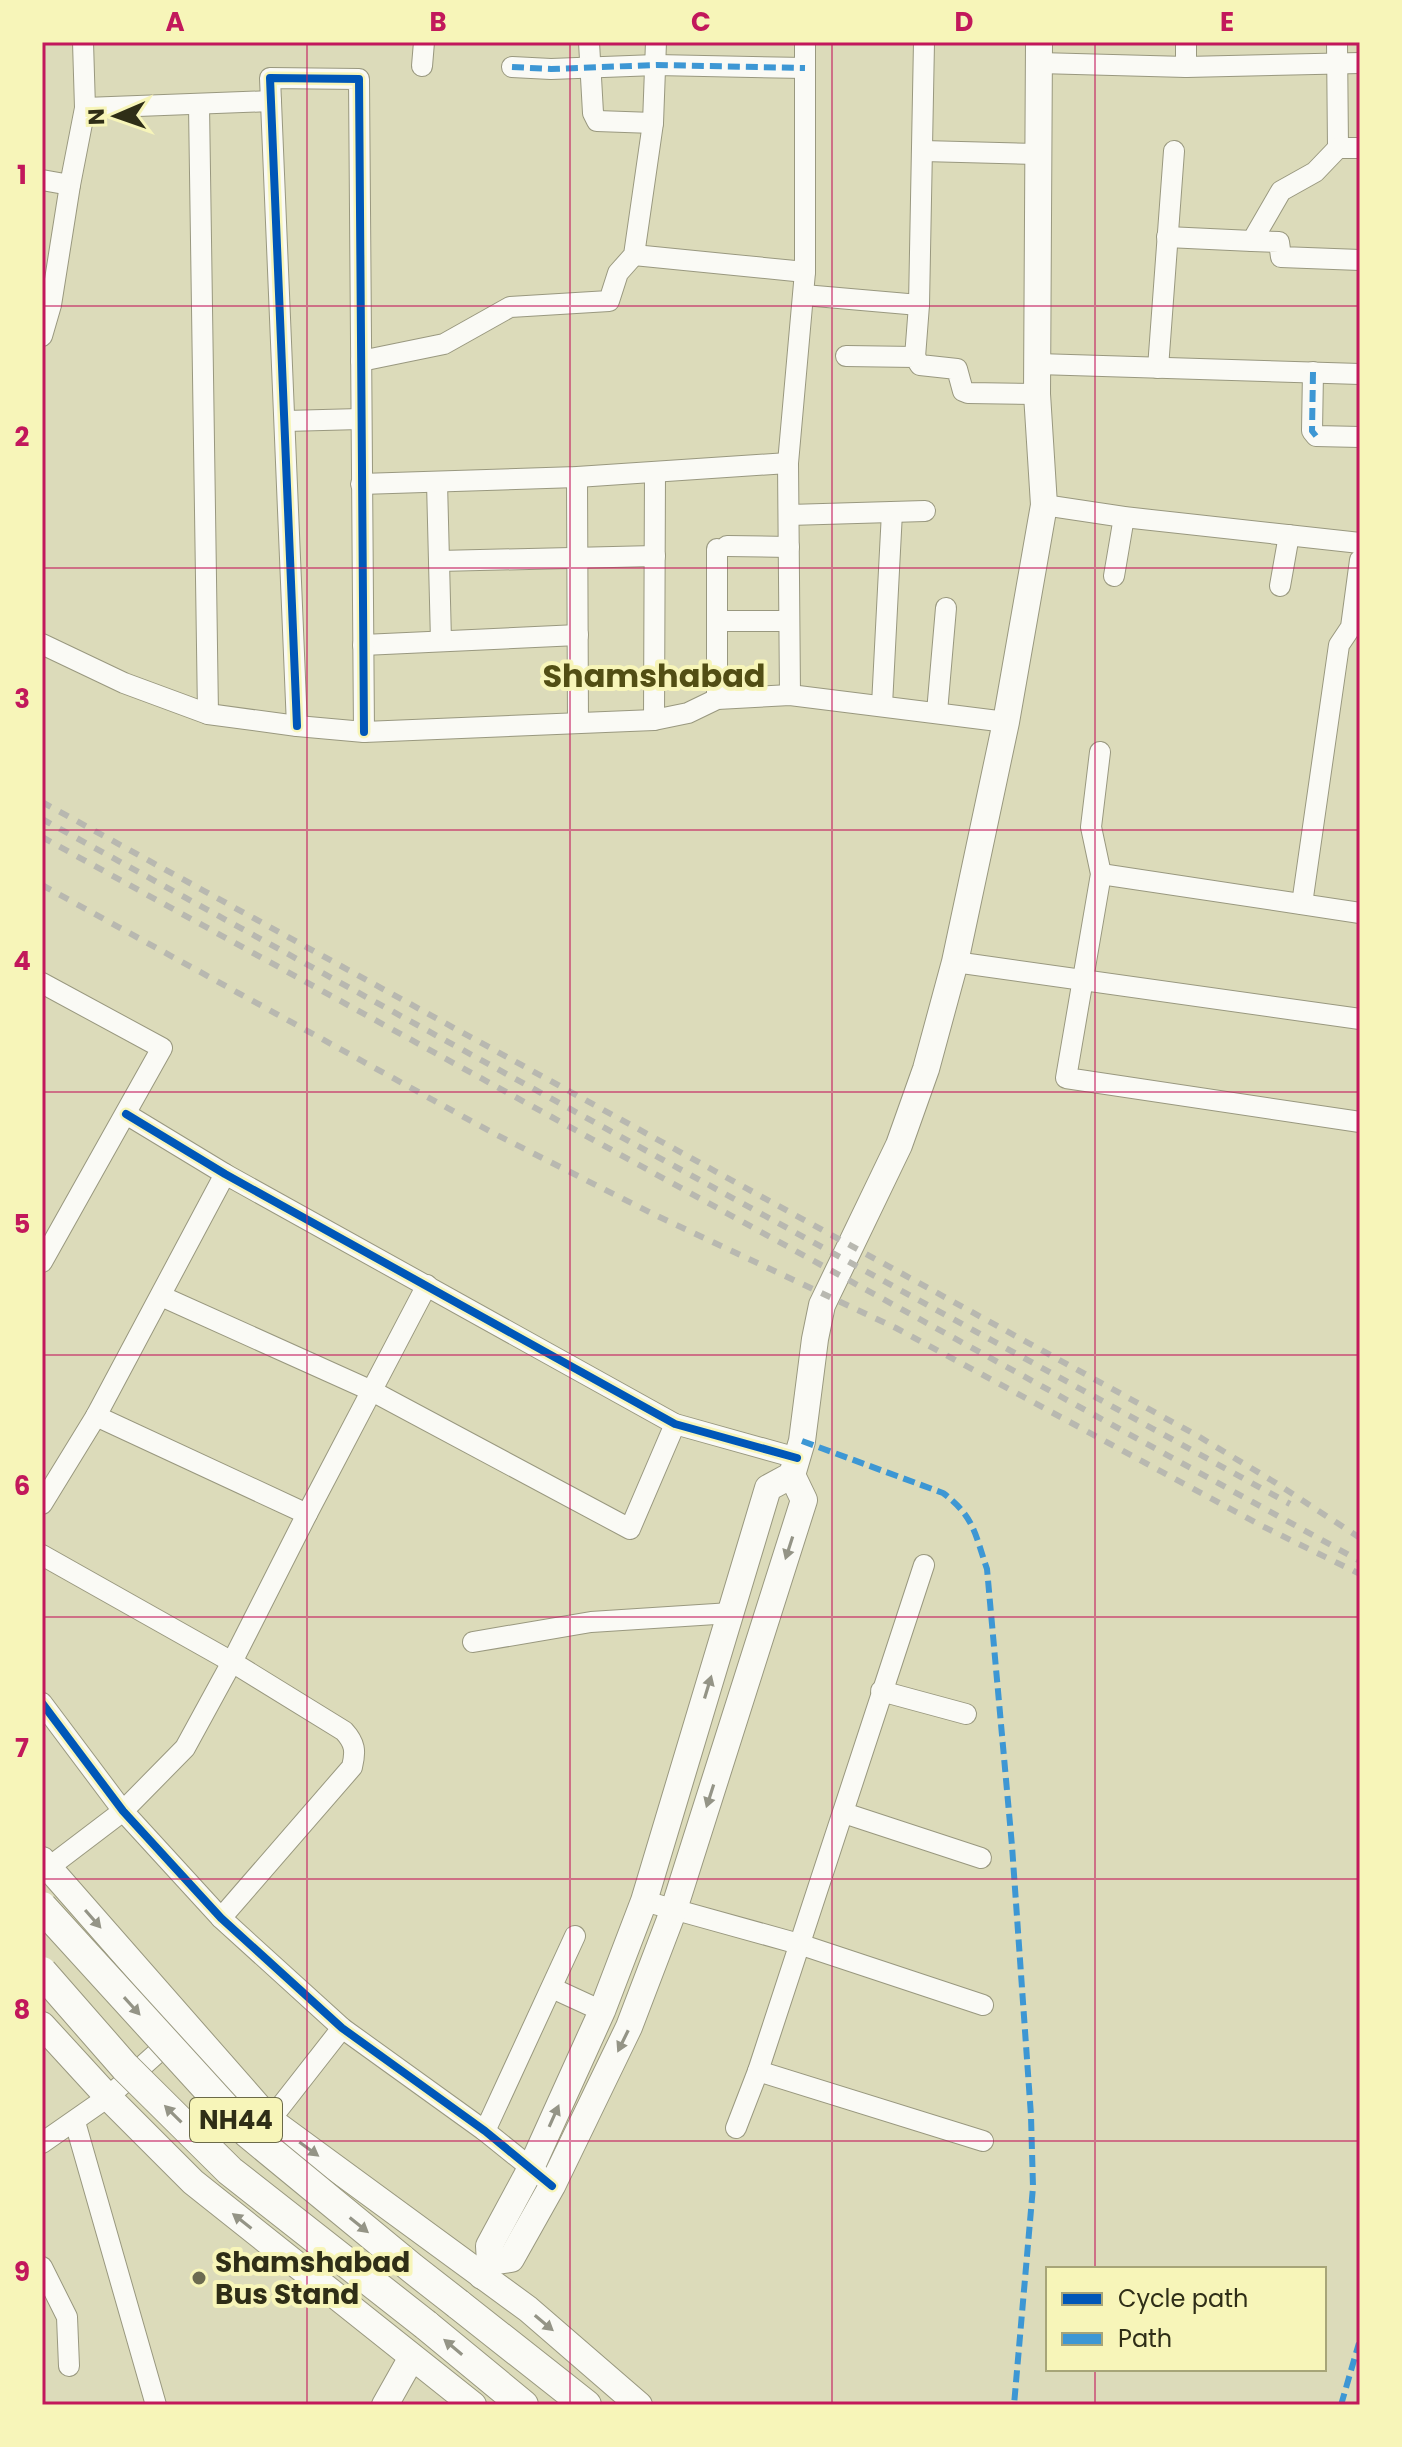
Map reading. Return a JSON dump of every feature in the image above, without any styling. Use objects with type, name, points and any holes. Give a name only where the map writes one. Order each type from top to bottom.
[{"type":"highway","name":"NH44","points":[[42,1907],[248,2133],[586,2405]]},
{"type":"highway","name":"NH44","points":[[42,1972],[125,2067],[230,2171],[523,2405]]},
{"type":"main road","points":[[486,2269],[511,2259],[552,2186],[629,2027],[674,1909],[804,1500],[795,1467],[802,1441],[822,1305],[899,1145],[926,1069],[955,962],[1006,722],[1044,505],[1037,394],[1039,52]]},
{"type":"main road","points":[[486,2269],[489,2246],[531,2168],[602,2011],[644,1901],[768,1488],[795,1467]]},
{"type":"main road","points":[[45,1864],[270,2120],[486,2269],[639,2405]]},
{"type":"main road","points":[[42,2025],[193,2182],[412,2357],[462,2401]]},
{"type":"main road","points":[[385,2405],[412,2357]]},
{"type":"street","points":[[42,336],[85,108],[83,42]]},
{"type":"street","points":[[422,66],[424,42]]},
{"type":"street","points":[[589,42],[593,113],[597,121],[653,123]]},
{"type":"street","points":[[361,361],[444,344],[510,307],[609,301],[618,273],[634,255],[653,123],[656,42]]},
{"type":"street","points":[[790,695],[788,463],[805,272],[805,42]]},
{"type":"street","points":[[924,42],[919,305],[915,357],[920,365],[957,369],[963,391],[968,393],[1037,394]]},
{"type":"street","points":[[1186,42],[1186,67]]},
{"type":"street","points":[[1252,241],[1281,191],[1315,172],[1338,148],[1337,42]]},
{"type":"street","points":[[1039,52],[1186,67],[1360,63]]},
{"type":"street","points":[[512,67],[656,65],[805,68]]},
{"type":"street","points":[[297,726],[270,78],[359,79],[364,732]]},
{"type":"street","points":[[85,108],[271,101]]},
{"type":"street","points":[[199,105],[208,714]]},
{"type":"street","points":[[1338,148],[1360,148]]},
{"type":"street","points":[[923,151],[1037,154]]},
{"type":"street","points":[[1158,368],[1174,151]]},
{"type":"street","points":[[42,180],[70,185]]},
{"type":"street","points":[[1167,237],[1279,242],[1281,257],[1360,260]]},
{"type":"street","points":[[634,255],[805,272]]},
{"type":"street","points":[[804,295],[919,305]]},
{"type":"street","points":[[846,356],[915,357]]},
{"type":"street","points":[[1038,364],[1360,374]]},
{"type":"street","points":[[1313,372],[1312,431],[1316,436],[1360,437]]},
{"type":"street","points":[[286,421],[360,419]]},
{"type":"street","points":[[361,484],[577,477],[788,463]]},
{"type":"street","points":[[654,720],[655,472]]},
{"type":"street","points":[[577,477],[578,723]]},
{"type":"street","points":[[437,482],[441,641]]},
{"type":"street","points":[[1044,505],[1360,543]]},
{"type":"street","points":[[789,515],[925,511]]},
{"type":"street","points":[[882,705],[892,512]]},
{"type":"street","points":[[1114,576],[1124,517]]},
{"type":"street","points":[[1280,586],[1289,535]]},
{"type":"street","points":[[717,699],[722,548],[789,547]]},
{"type":"street","points":[[439,561],[655,556]]},
{"type":"street","points":[[1302,904],[1339,645],[1351,627],[1360,560]]},
{"type":"street","points":[[937,712],[946,608]]},
{"type":"street","points":[[727,621],[788,621]]},
{"type":"street","points":[[363,645],[578,635]]},
{"type":"street","points":[[42,644],[124,683],[208,714],[364,732],[654,720],[688,713],[717,699],[790,695],[1006,722]]},
{"type":"street","points":[[1100,752],[1091,827],[1101,874],[1066,1078],[1360,1122]]},
{"type":"street","points":[[1101,874],[1360,913]]},
{"type":"street","points":[[955,962],[1360,1019]]},
{"type":"street","points":[[42,983],[162,1048],[42,1262]]},
{"type":"street","points":[[126,1114],[225,1174],[675,1424],[795,1467]]},
{"type":"street","points":[[42,1504],[96,1416],[225,1174]]},
{"type":"street","points":[[45,1864],[123,1811],[185,1748],[427,1285]]},
{"type":"street","points":[[161,1296],[372,1391],[630,1529],[675,1424]]},
{"type":"street","points":[[96,1416],[307,1514]]},
{"type":"street","points":[[42,1555],[232,1662],[344,1731],[353,1741],[355,1756],[352,1767],[221,1918]]},
{"type":"street","points":[[736,2128],[758,2071],[924,1565]]},
{"type":"street","points":[[473,1642],[591,1622],[731,1613]]},
{"type":"street","points":[[881,1691],[966,1714]]},
{"type":"street","points":[[42,1703],[123,1811],[221,1918],[342,2028],[485,2131],[552,2186]]},
{"type":"street","points":[[844,1813],[981,1858]]},
{"type":"street","points":[[644,1901],[799,1944],[983,2005]]},
{"type":"street","points":[[485,2131],[575,1936]]},
{"type":"street","points":[[552,1988],[602,2011]]},
{"type":"street","points":[[42,2143],[108,2097],[186,2026]]},
{"type":"street","points":[[270,2120],[342,2028]]},
{"type":"street","points":[[758,2071],[983,2141]]},
{"type":"street","points":[[75,2122],[156,2405]]},
{"type":"street","points":[[42,2267],[67,2317],[69,2366]]},
{"type":"railway","points":[[42,802],[1198,1436],[1360,1538]]},
{"type":"railway","points":[[42,819],[1290,1504]]},
{"type":"railway","points":[[42,837],[1360,1561]]},
{"type":"railway","points":[[42,885],[493,1133],[655,1215],[896,1328],[1262,1526],[1360,1574]]},
{"type":"marked path","points":[[512,67],[551,69],[656,65],[805,68]]},
{"type":"marked path","points":[[1313,372],[1312,431],[1316,436]]},
{"type":"marked path","points":[[802,1441],[943,1493],[967,1518],[987,1569],[1012,1846],[1031,2116],[1033,2187],[1014,2405]]},
{"type":"marked path","points":[[1341,2405],[1359,2343]]},
{"type":"cycle path","points":[[297,726],[270,78],[359,79],[364,732]]},
{"type":"cycle path","points":[[126,1114],[225,1174],[675,1424],[797,1458]]},
{"type":"cycle path","points":[[42,1703],[123,1811],[221,1918],[342,2028],[485,2131],[552,2186]]},
{"type":"place","name":"Shamshabad Bus Stand","points":[[199,2278]]},
{"type":"district","name":"Shamshabad","points":[[654,676]]}]
